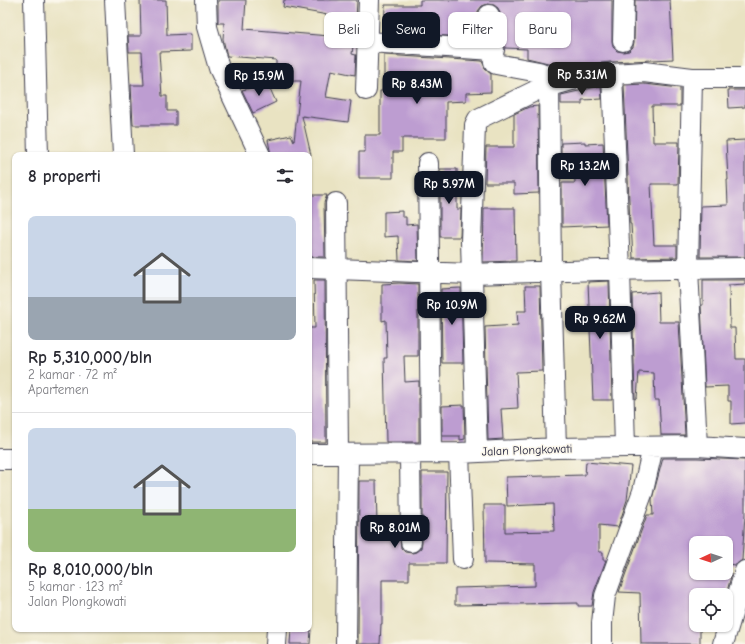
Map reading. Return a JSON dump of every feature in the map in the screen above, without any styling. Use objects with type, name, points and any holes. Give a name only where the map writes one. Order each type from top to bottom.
[{"type":"street","points":[[34,0],[38,152]]},
{"type":"street","points":[[116,0],[123,152]]},
{"type":"street","points":[[206,0],[207,27],[219,68],[259,152]]},
{"type":"street","points":[[369,0],[369,12]]},
{"type":"street","points":[[623,41],[624,0]]},
{"type":"street","points":[[374,42],[494,50],[494,62],[497,65],[544,74],[548,83],[556,448]]},
{"type":"street","points":[[366,90],[368,48]]},
{"type":"street","points":[[463,559],[468,453],[471,241],[476,121],[479,117],[537,90],[548,83],[612,73],[644,72],[692,78],[745,78]]},
{"type":"street","points":[[612,73],[625,447]]},
{"type":"street","points":[[692,78],[688,269],[697,446]]},
{"type":"street","points":[[428,163],[431,453]]},
{"type":"street","points":[[336,203],[336,268],[343,454],[346,644]]},
{"type":"street","points":[[312,268],[471,274],[551,271],[745,268]]},
{"type":"street","name":"Jalan Plongkowati","points":[[312,454],[468,453],[556,448],[697,446],[745,449]]},
{"type":"street","points":[[602,644],[602,623],[605,596],[643,491],[653,447]]},
{"type":"street","points":[[410,454],[411,542]]},
{"type":"street","points":[[0,459],[12,459]]},
{"type":"street","points":[[723,644],[745,570]]},
{"type":"street","points":[[276,644],[277,632]]},
{"type":"building","points":[[140,0],[166,0],[167,35],[191,34],[191,51],[159,52],[162,96],[167,96],[167,111],[176,111],[176,125],[133,125],[131,85],[144,85],[142,52],[129,52],[128,36],[141,36]]},
{"type":"building","points":[[218,0],[246,0],[244,29],[324,36],[324,48],[353,48],[352,54],[356,55],[355,75],[331,70],[326,97],[351,101],[348,122],[302,116],[310,152],[270,152],[268,140],[291,135],[294,141],[301,81],[276,81],[276,60],[227,56],[223,39],[224,23],[218,23]]},
{"type":"building","points":[[284,0],[357,0],[356,12],[324,12],[324,14],[283,7]]},
{"type":"building","points":[[420,0],[612,0],[613,47],[617,51],[623,52],[629,51],[633,47],[635,0],[670,0],[673,59],[590,64],[556,73],[554,68],[548,63],[527,58],[527,49],[505,48],[507,48],[507,12],[500,12],[498,8],[494,5],[488,4],[482,6],[478,12],[448,12],[448,36],[440,36],[440,12],[385,12],[385,5],[420,5]]},
{"type":"building","points":[[384,55],[482,61],[486,70],[491,74],[491,92],[466,93],[466,101],[446,102],[446,138],[402,138],[402,152],[393,152],[393,178],[359,178],[359,152],[365,152],[365,135],[380,135],[380,91],[384,91]]},
{"type":"building","points":[[268,84],[276,102],[253,113],[242,90]]},
{"type":"building","points":[[644,84],[680,88],[680,106],[652,106],[653,142],[679,142],[678,184],[651,184],[654,245],[677,245],[677,257],[633,258],[630,224],[624,85]]},
{"type":"building","points":[[601,86],[602,99],[582,100],[582,104],[561,104],[561,95]]},
{"type":"building","points":[[728,90],[745,90],[745,107],[729,108]]},
{"type":"building","points":[[538,106],[539,193],[514,194],[514,183],[485,183],[486,147],[514,147],[514,114],[529,107]]},
{"type":"building","points":[[745,140],[745,257],[700,257],[701,206],[728,205],[726,141]]},
{"type":"building","points":[[585,142],[585,144],[603,143],[607,225],[562,227],[562,183],[575,183],[574,155],[561,156],[561,143]]},
{"type":"building","points":[[440,169],[457,169],[457,209],[461,209],[460,237],[440,237]]},
{"type":"building","points":[[312,195],[327,195],[324,203],[325,257],[312,257]]},
{"type":"building","points":[[484,208],[515,208],[516,261],[483,262]]},
{"type":"building","points":[[402,211],[402,217],[406,217],[406,225],[417,224],[418,261],[399,260],[398,236],[384,237],[384,212]]},
{"type":"building","points":[[314,280],[325,280],[326,442],[312,442],[312,328],[315,328]]},
{"type":"building","points":[[703,280],[745,280],[745,284],[729,285],[730,328],[735,328],[736,359],[745,359],[745,423],[731,424],[731,401],[728,401],[728,386],[705,387],[701,305],[703,305]]},
{"type":"building","points":[[609,281],[612,400],[593,400],[588,282]]},
{"type":"building","points":[[382,284],[418,284],[418,356],[404,356],[405,382],[419,381],[419,442],[386,442],[384,358],[387,358],[386,320],[382,321]]},
{"type":"building","points":[[525,286],[540,286],[542,371],[516,372],[518,408],[501,409],[503,439],[488,440],[485,327],[518,325],[517,311],[526,311]]},
{"type":"building","points":[[461,288],[463,363],[442,363],[441,289]]},
{"type":"building","points":[[658,292],[659,322],[679,322],[685,435],[661,435],[659,400],[655,400],[654,373],[639,372],[637,398],[635,399],[632,294]]},
{"type":"building","points":[[464,405],[465,439],[460,440],[460,436],[442,436],[442,406]]},
{"type":"building","points":[[663,458],[745,460],[745,515],[742,560],[736,565],[733,565],[733,536],[689,536],[689,580],[730,580],[728,588],[689,588],[689,632],[700,632],[700,644],[641,644],[640,593],[619,592],[647,515],[653,515],[652,499]]},
{"type":"building","points":[[586,462],[631,466],[627,500],[618,527],[599,525],[599,552],[603,552],[603,560],[606,560],[594,592],[592,606],[578,606],[578,603],[455,605],[455,588],[535,586],[535,564],[485,563],[484,505],[505,505],[505,532],[554,531],[553,504],[507,506],[506,477],[585,475]]},
{"type":"building","points":[[422,472],[447,472],[446,563],[409,563],[409,580],[382,580],[382,624],[380,644],[358,644],[359,481],[376,481],[377,525],[382,525],[382,529],[399,529],[401,548],[405,552],[412,553],[421,548],[422,542]]},
{"type":"building","points":[[291,632],[311,632],[310,644],[290,644]]}]
